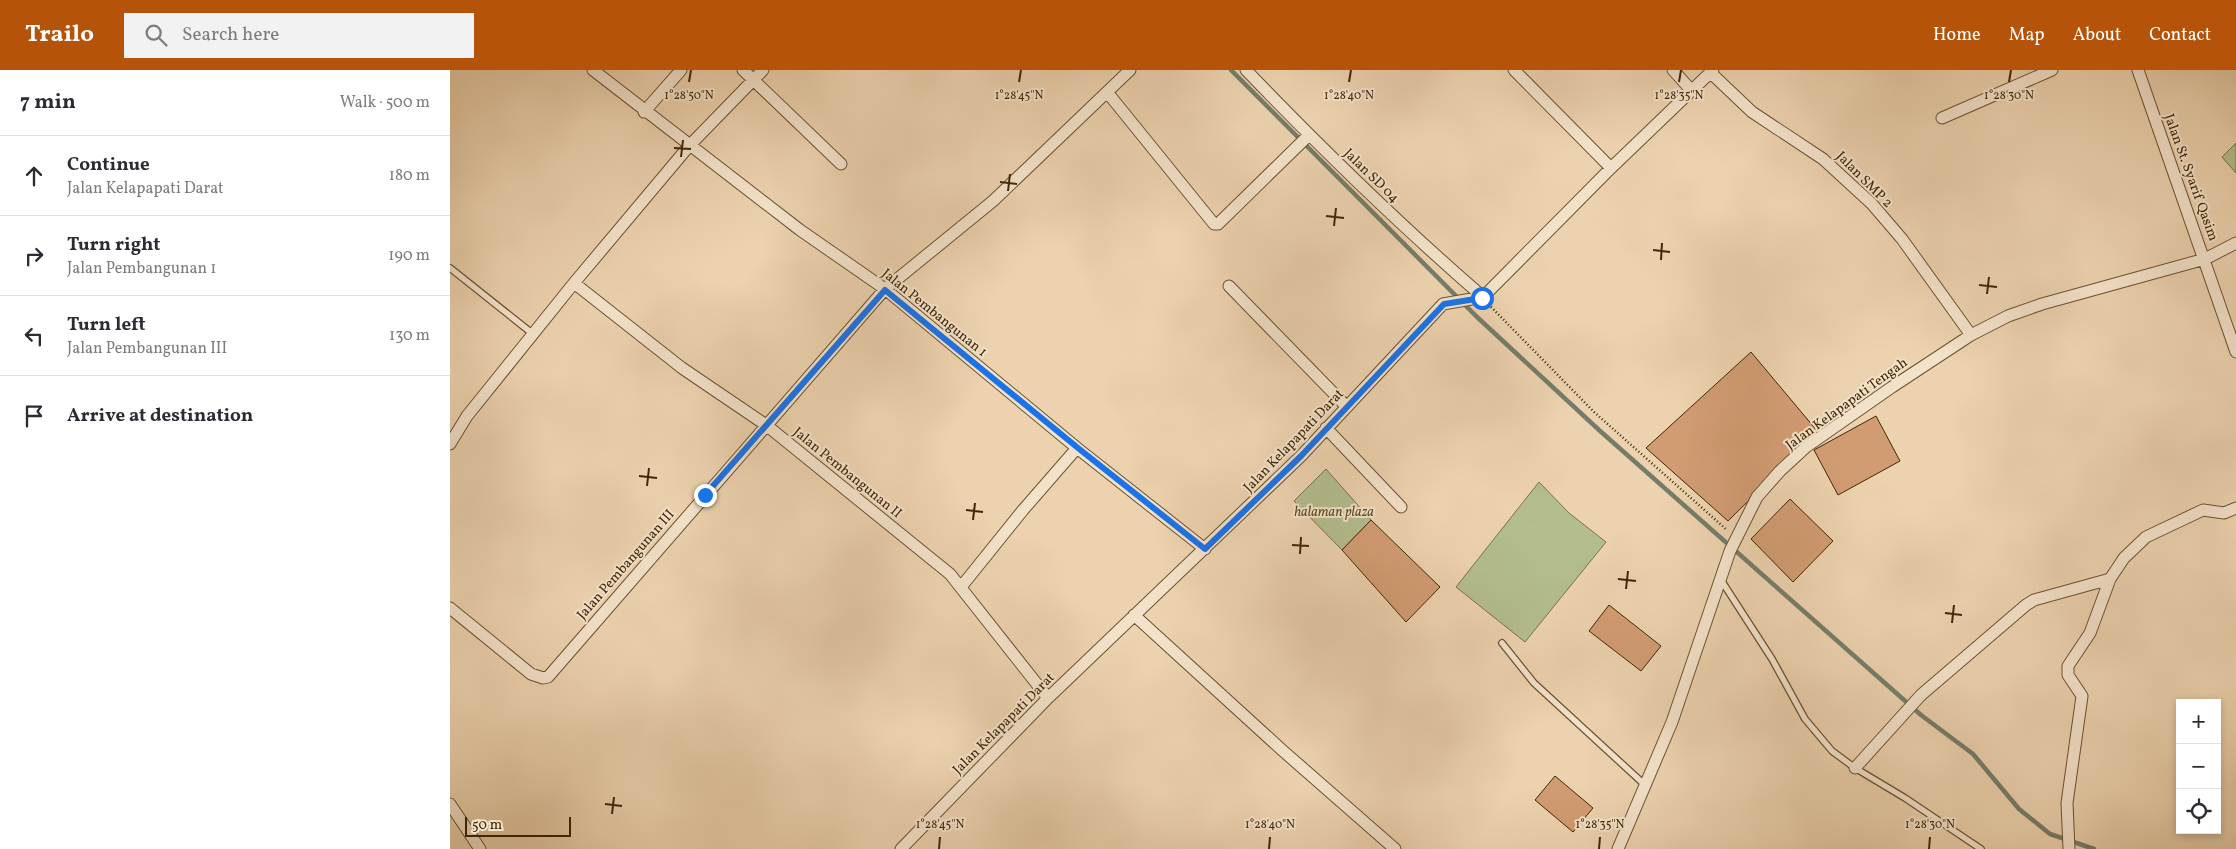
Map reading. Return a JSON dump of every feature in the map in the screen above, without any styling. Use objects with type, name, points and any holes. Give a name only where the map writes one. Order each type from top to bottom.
[{"type":"street","name":"Jalan Pembangunan 1","points":[[592,70],[644,112],[800,230],[885,290],[1205,549]]},
{"type":"street","points":[[644,112],[681,70]]},
{"type":"street","points":[[743,70],[840,164]]},
{"type":"street","points":[[450,443],[467,416],[574,283],[689,146],[762,70]]},
{"type":"street","name":"Jalan Pembangunan III","points":[[450,608],[532,674],[543,678],[548,676],[885,290],[993,201],[1130,70]]},
{"type":"street","name":"Jalan SD 04","points":[[1246,70],[1305,139],[1482,297]]},
{"type":"street","points":[[1514,70],[1611,168]]},
{"type":"street","points":[[1673,70],[1692,90]]},
{"type":"street","points":[[1942,118],[2052,70]]},
{"type":"street","name":"Jalan St. Syarif Qasim","points":[[2138,70],[2236,352]]},
{"type":"street","points":[[1482,297],[1611,168],[1712,71]]},
{"type":"street","name":"Jalan SMP 2","points":[[1712,71],[1752,112],[1823,159],[1872,204],[1902,239],[1971,335]]},
{"type":"street","points":[[1107,92],[1214,224],[1218,224],[1305,139]]},
{"type":"street","name":"Jalan Kelapapati Tengah","points":[[1618,849],[1672,722],[1730,551],[1761,492],[1798,454],[1892,387],[1971,335],[2008,316],[2042,304],[2205,259],[2236,243]]},
{"type":"street","name":"Jalan Pembangunan II","points":[[574,283],[682,368],[766,425],[943,568],[1048,698]]},
{"type":"street","points":[[1229,286],[1347,407]]},
{"type":"street","name":"Jalan Kelapapati Darat","points":[[901,849],[1048,698],[1205,549],[1347,407],[1444,304],[1482,297]]},
{"type":"street","points":[[1326,428],[1401,506]]},
{"type":"street","points":[[961,588],[1023,510],[1078,448]]},
{"type":"street","points":[[2069,849],[2067,803],[2082,696],[2068,675],[2068,666],[2090,633],[2110,579],[2124,558],[2146,537],[2203,510],[2224,513],[2236,508]]},
{"type":"street","points":[[1855,768],[1921,695],[2034,600],[2110,579]]},
{"type":"street","points":[[1134,615],[1282,750],[1396,849]]},
{"type":"street","points":[[450,804],[480,849]]},
{"type":"lane","points":[[450,268],[533,334]]},
{"type":"lane","points":[[1721,580],[1772,659],[1805,719],[1832,750],[1855,768],[1905,798],[1981,849]]},
{"type":"lane","points":[[1502,643],[1534,683],[1645,785]]},
{"type":"path","points":[[1482,297],[1594,412],[1737,539]]},
{"type":"green space","points":[[2236,143],[2236,173],[2222,157]]},
{"type":"green space","name":"halaman plaza","points":[[1326,469],[1371,520],[1342,550],[1294,501]]},
{"type":"green space","points":[[1539,482],[1569,513],[1606,542],[1525,642],[1456,587]]},
{"type":"building","points":[[1751,352],[1818,432],[1728,521],[1646,448]]},
{"type":"building","points":[[1876,416],[1900,461],[1838,495],[1814,450]]},
{"type":"building","points":[[1790,499],[1833,541],[1793,582],[1751,539]]},
{"type":"building","points":[[1371,520],[1440,587],[1406,622],[1342,550]]},
{"type":"building","points":[[1609,605],[1661,646],[1641,671],[1589,631]]},
{"type":"building","points":[[1555,776],[1593,808],[1573,832],[1535,800]]},
{"type":"waterway","points":[[1231,70],[1477,317],[1599,430],[1921,715],[1973,754],[2019,809],[2050,834],[2094,849]]},
{"type":"route","points":[[705,495],[885,290],[1205,549],[1301,456],[1444,304],[1482,298]]}]
